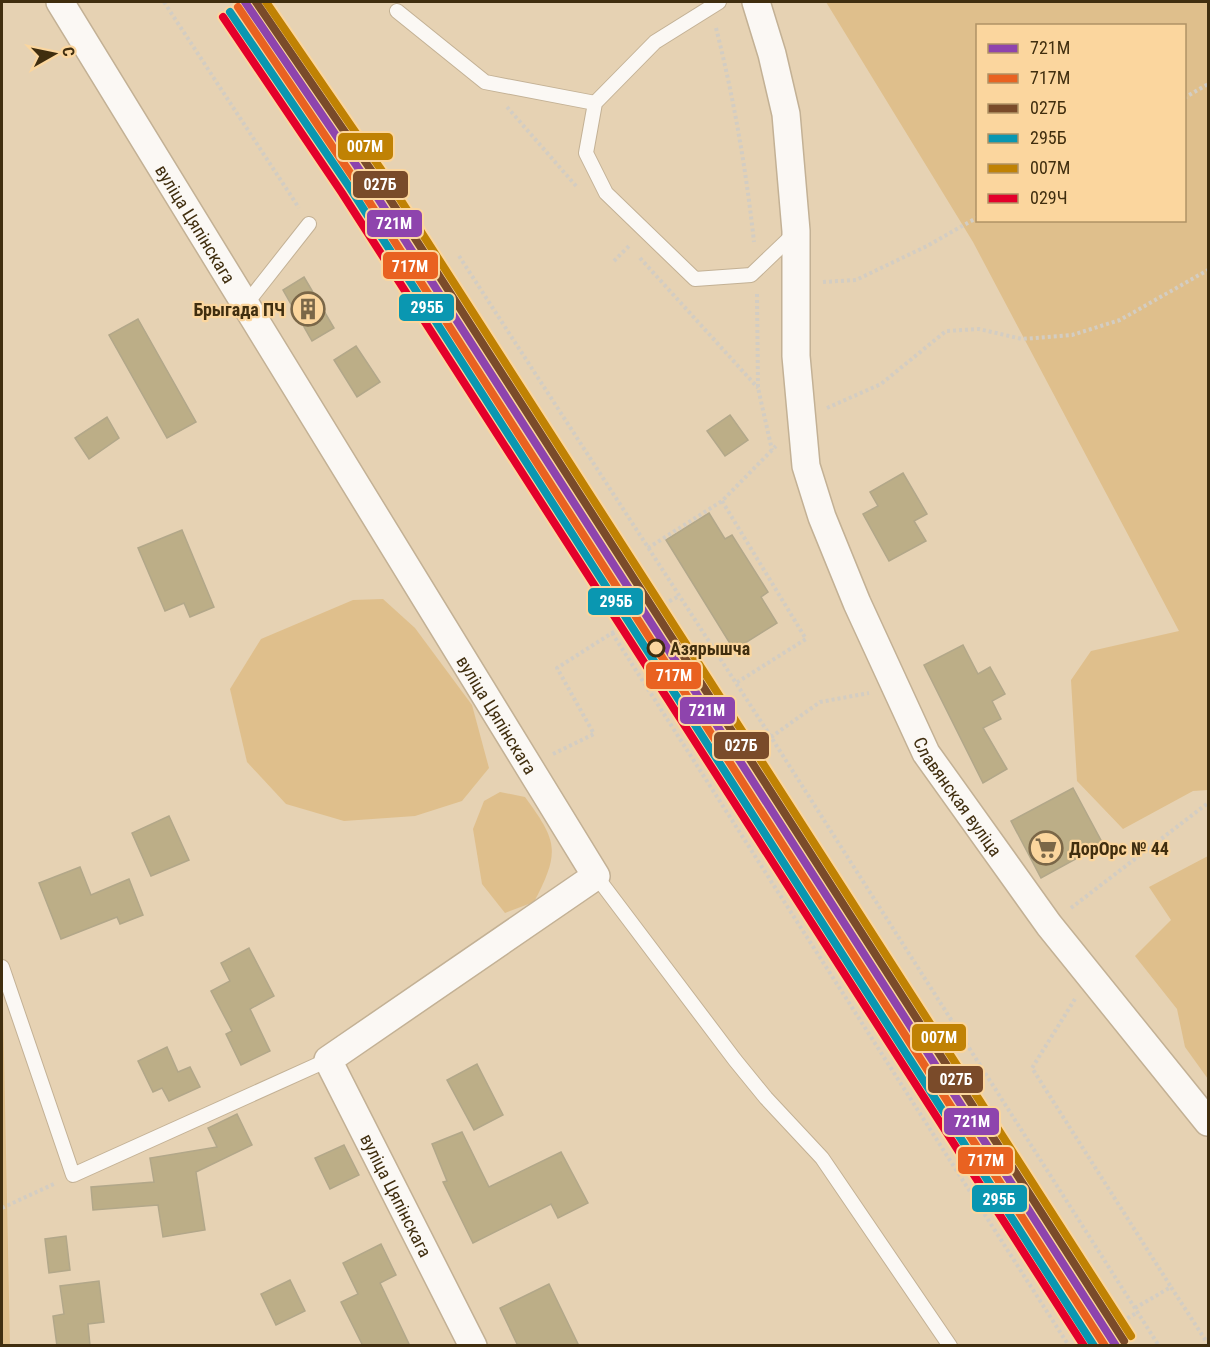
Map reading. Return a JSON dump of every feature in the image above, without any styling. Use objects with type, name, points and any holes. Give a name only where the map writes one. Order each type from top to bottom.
[{"type":"street","name":"вуліца Цяпінскага","points":[[60,2],[596,876]]},
{"type":"street","name":"Славянская вуліца","points":[[756,2],[772,54],[786,114],[796,231],[796,356],[806,466],[822,517],[857,603],[932,762],[1048,925],[1209,1122]]},
{"type":"street","points":[[328,1060],[596,876]]},
{"type":"street","name":"вуліца Цяпінскага","points":[[328,1060],[473,1346]]},
{"type":"lane","points":[[715,4],[655,42],[595,103],[586,153],[606,193],[695,279],[751,274],[796,231]]},
{"type":"lane","points":[[397,11],[485,82],[595,103]]},
{"type":"lane","points":[[246,304],[309,224]]},
{"type":"lane","points":[[596,876],[735,1060],[766,1098],[822,1158],[950,1346]]},
{"type":"lane","points":[[2,967],[73,1175],[328,1060]]},
{"type":"path","points":[[164,2],[309,224]]},
{"type":"path","points":[[715,4],[747,178],[757,269],[758,388],[772,450]]},
{"type":"path","points":[[1186,97],[1209,84]]},
{"type":"path","points":[[796,282],[856,280],[927,246],[976,218]]},
{"type":"path","points":[[459,256],[771,737],[1160,1346]]},
{"type":"path","points":[[648,548],[722,501],[802,419],[881,384],[946,331],[979,329],[1023,339],[1072,335],[1120,320],[1209,270]]},
{"type":"path","points":[[722,501],[806,639],[736,683]]},
{"type":"path","points":[[528,766],[594,734],[557,668],[612,633],[679,596]]},
{"type":"path","points":[[612,633],[1069,1346]]},
{"type":"path","points":[[771,737],[820,702],[897,688]]},
{"type":"path","points":[[1048,925],[1209,802]]},
{"type":"path","points":[[1089,977],[1032,1068],[1209,1344]]},
{"type":"path","points":[[2,1208],[73,1175]]},
{"type":"path","points":[[1081,1346],[1171,1287]]},
{"type":"shaded area","points":[[826,2],[1208,2],[1208,790],[1193,791],[1123,829],[1077,781],[1071,680],[1091,651],[1179,631],[973,242]]},
{"type":"shaded area","points":[[383,599],[415,628],[472,705],[489,768],[462,801],[415,816],[344,821],[286,804],[247,762],[230,689],[261,639],[353,600]]},
{"type":"shaded area","points":[[500,792],[525,797],[544,825],[552,848],[548,871],[534,902],[505,913],[482,884],[473,829],[484,801]]},
{"type":"shaded area","points":[[1208,856],[1208,1079],[1185,1047],[1177,1009],[1135,956],[1171,920],[1149,887]]},
{"type":"shaded area","points":[[2,1002],[3,1007],[10,1346],[2,1345]]},
{"type":"building","name":"Брыгада ПЧ","points":[[304,277],[334,328],[312,341],[283,290]]},
{"type":"building","points":[[138,319],[196,422],[167,438],[109,335]]},
{"type":"building","points":[[356,346],[380,382],[357,397],[334,360]]},
{"type":"building","points":[[730,415],[748,440],[725,456],[707,431]]},
{"type":"building","points":[[107,417],[119,438],[89,459],[75,438]]},
{"type":"building","points":[[903,473],[927,514],[914,521],[926,541],[889,561],[863,514],[878,506],[870,492]]},
{"type":"building","points":[[709,513],[725,539],[732,535],[768,592],[761,597],[777,623],[734,650],[666,540]]},
{"type":"building","points":[[182,530],[214,607],[190,617],[184,603],[165,611],[138,548]]},
{"type":"building","points":[[963,645],[978,674],[990,667],[1005,694],[992,701],[1001,719],[983,728],[1007,769],[983,783],[924,665]]},
{"type":"building","points":[[1073,788],[1103,844],[1041,878],[1011,821]]},
{"type":"building","points":[[169,816],[189,860],[151,876],[132,833]]},
{"type":"building","points":[[80,867],[91,895],[129,879],[143,915],[120,924],[117,917],[61,939],[39,883]]},
{"type":"building","points":[[249,948],[274,996],[250,1009],[270,1051],[241,1065],[226,1034],[232,1031],[211,991],[230,981],[221,963]]},
{"type":"building","points":[[167,1047],[178,1072],[190,1067],[200,1087],[169,1101],[162,1088],[153,1092],[138,1061]]},
{"type":"building","points":[[477,1064],[503,1115],[474,1130],[447,1080]]},
{"type":"building","points":[[237,1114],[252,1145],[196,1172],[205,1230],[163,1237],[158,1205],[93,1210],[91,1187],[154,1182],[150,1158],[217,1147],[208,1128]]},
{"type":"building","points":[[462,1132],[489,1187],[561,1152],[588,1203],[558,1218],[551,1204],[473,1243],[443,1182],[447,1181],[432,1144]]},
{"type":"building","points":[[344,1145],[359,1175],[330,1189],[315,1158]]},
{"type":"building","points":[[66,1236],[70,1270],[49,1273],[45,1239]]},
{"type":"building","points":[[381,1244],[396,1275],[380,1283],[410,1346],[363,1346],[341,1302],[358,1294],[343,1263]]},
{"type":"building","points":[[290,1280],[305,1311],[276,1325],[261,1294]]},
{"type":"building","points":[[99,1281],[104,1322],[88,1324],[90,1346],[57,1346],[53,1316],[64,1314],[60,1286]]},
{"type":"building","points":[[549,1284],[579,1346],[518,1346],[500,1308]]},
{"type":"transit line","name":"721М","points":[[245,2],[365,178],[1116,1346]]},
{"type":"transit line","name":"027Б","points":[[256,2],[373,173],[1124,1341]]},
{"type":"transit line","name":"007М","points":[[266,2],[380,168],[1131,1336]]},
{"type":"transit line","name":"717М","points":[[238,7],[357,183],[1105,1346]]},
{"type":"transit line","name":"295Б","points":[[230,12],[350,188],[1094,1346]]},
{"type":"transit line","name":"029Ч","points":[[223,17],[342,193],[1084,1346]]},
{"type":"place","name":"Брыгада ПЧ","points":[[308,309]]},
{"type":"place","name":"Азярышча","points":[[656,648]]},
{"type":"place","name":"ДорОрс № 44","points":[[1046,848]]}]
